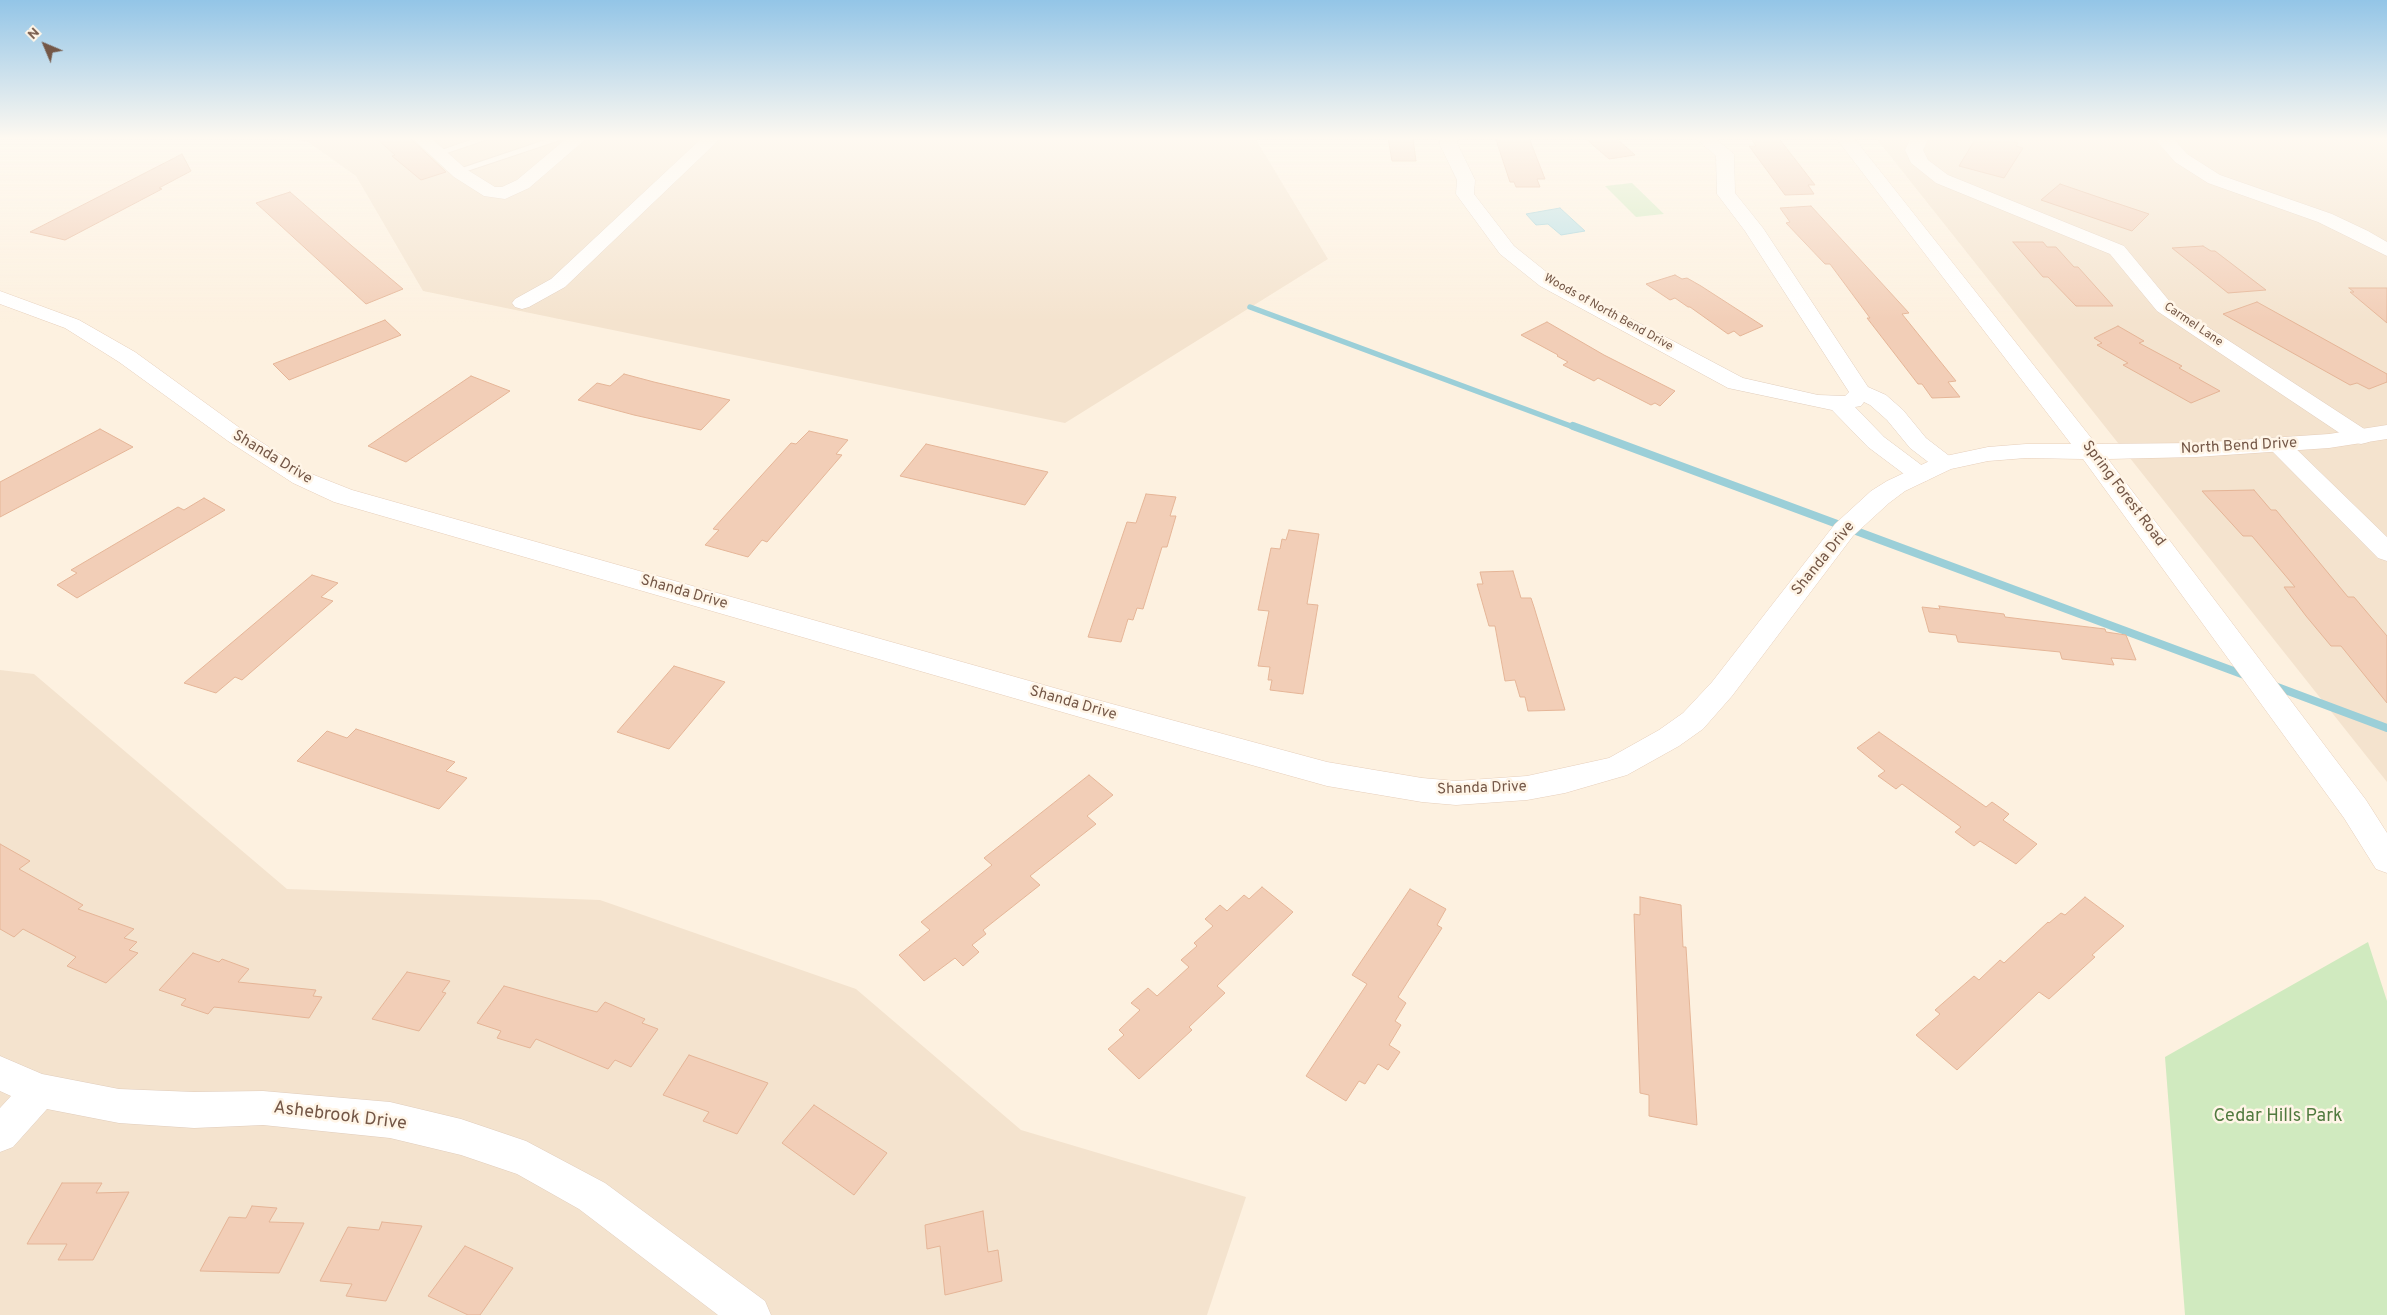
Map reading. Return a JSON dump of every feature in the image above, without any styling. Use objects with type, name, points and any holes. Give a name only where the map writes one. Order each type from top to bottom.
[{"type":"street","points":[[522,303],[558,283],[647,199]]},
{"type":"street","name":"Woods of North Bend Drive","points":[[1469,199],[1507,250],[1547,282],[1736,382],[1818,402],[1839,404]]},
{"type":"street","points":[[1730,199],[1753,228],[1860,392],[1878,400],[1895,416],[1918,443],[1944,463]]},
{"type":"street","name":"Spring Forest Road","points":[[1893,199],[2090,450],[2355,809],[2387,860]]},
{"type":"street","name":"Carmel Lane","points":[[1992,199],[2117,250],[2164,307],[2361,437]]},
{"type":"street","points":[[2272,199],[2325,218],[2362,234],[2387,250]]},
{"type":"street","name":"Shanda Drive","points":[[0,297],[72,324],[127,357],[236,436],[301,478],[344,496],[1090,709],[1320,772],[1422,790],[1456,793],[1499,791],[1564,781],[1617,768],[1669,738],[1693,721],[1722,689],[1844,530],[1880,497],[1920,475],[1944,463],[1988,454],[2026,451],[2090,450]]},
{"type":"street","points":[[1839,404],[1853,401],[1860,392]]},
{"type":"street","points":[[1839,404],[1876,442],[1920,475]]},
{"type":"street","name":"North Bend Drive","points":[[2090,450],[2148,452],[2279,445],[2361,437],[2387,432]]},
{"type":"street","points":[[2279,445],[2387,552]]},
{"type":"street","name":"Ashebrook Drive","points":[[0,1073],[40,1091],[119,1106],[194,1110],[263,1108],[390,1120],[461,1137],[526,1159],[592,1196],[751,1315]]},
{"type":"street","points":[[0,1134],[40,1091]]},
{"type":"shaded area","points":[[370,199],[1292,199],[1328,259],[1065,423],[423,291]]},
{"type":"shaded area","points":[[1925,199],[2387,199],[2387,782]]},
{"type":"shaded area","points":[[0,670],[34,674],[287,889],[600,900],[856,989],[1021,1130],[1246,1197],[1207,1315],[0,1315]]},
{"type":"green space","points":[[1618,199],[1649,199],[1664,214],[1636,217]]},
{"type":"green space","name":"Cedar Hills Park","points":[[2368,942],[2387,1001],[2387,1315],[2185,1315],[2165,1057]]},
{"type":"water","points":[[1560,208],[1585,231],[1561,235],[1548,224],[1536,225],[1526,214]]},
{"type":"building","points":[[94,199],[142,199],[65,240],[30,232]]},
{"type":"building","points":[[267,199],[298,199],[403,289],[366,304],[256,203]]},
{"type":"building","points":[[2106,199],[2149,214],[2132,231],[2041,200]]},
{"type":"building","points":[[1811,206],[1909,313],[1902,314],[1956,381],[1948,382],[1960,397],[1932,398],[1922,384],[1918,384],[1867,318],[1870,318],[1830,264],[1825,264],[1786,223],[1790,222],[1780,208]]},
{"type":"building","points":[[2013,242],[2043,242],[2047,247],[2056,247],[2074,267],[2078,267],[2113,306],[2076,306],[2048,277],[2043,277]]},
{"type":"building","points":[[2203,246],[2211,251],[2215,251],[2266,290],[2228,293],[2172,248]]},
{"type":"building","points":[[1675,275],[1682,279],[1687,278],[1701,286],[1763,326],[1740,336],[1734,331],[1728,334],[1690,307],[1675,298],[1670,300],[1646,284]]},
{"type":"building","points":[[2349,288],[2387,288],[2387,323],[2350,292],[2354,292]]},
{"type":"building","points":[[2257,302],[2387,374],[2387,382],[2369,389],[2357,383],[2350,385],[2223,314]]},
{"type":"building","points":[[385,320],[401,335],[289,380],[273,364]]},
{"type":"building","points":[[1547,322],[1604,355],[1675,391],[1660,406],[1655,403],[1651,405],[1598,378],[1594,381],[1563,365],[1568,362],[1521,335]]},
{"type":"building","points":[[2118,326],[2144,341],[2139,343],[2182,366],[2179,368],[2220,391],[2191,403],[2123,365],[2128,363],[2097,345],[2102,343],[2094,338]]},
{"type":"building","points":[[624,374],[730,400],[701,430],[578,400],[597,383],[610,386]]},
{"type":"building","points":[[471,376],[510,391],[406,462],[368,446]]},
{"type":"building","points":[[100,429],[133,447],[0,517],[0,482]]},
{"type":"building","points":[[809,431],[848,440],[836,454],[842,455],[767,542],[762,540],[748,557],[705,545],[719,530],[713,529],[791,443],[796,444]]},
{"type":"building","points":[[926,444],[1048,472],[1025,505],[900,476]]},
{"type":"building","points":[[2254,490],[2271,510],[2276,510],[2348,597],[2354,597],[2387,636],[2387,703],[2341,646],[2331,646],[2306,616],[2284,587],[2295,587],[2252,536],[2243,536],[2202,491]]},
{"type":"building","points":[[1146,494],[1176,497],[1170,516],[1176,516],[1167,547],[1162,547],[1143,609],[1137,608],[1133,620],[1128,619],[1121,642],[1088,637],[1127,522],[1136,523]]},
{"type":"building","points":[[204,498],[225,510],[77,598],[57,585],[77,573],[71,570],[178,507],[184,510]]},
{"type":"building","points":[[1289,530],[1319,534],[1307,604],[1318,605],[1303,694],[1270,690],[1272,680],[1268,680],[1270,667],[1258,666],[1269,611],[1258,610],[1271,548],[1280,549],[1282,539],[1286,540]]},
{"type":"building","points":[[1513,571],[1521,598],[1531,598],[1565,710],[1528,711],[1525,697],[1520,697],[1515,680],[1505,681],[1495,626],[1489,626],[1477,584],[1483,584],[1480,572]]},
{"type":"building","points":[[312,575],[338,583],[321,597],[333,601],[242,680],[235,677],[216,693],[184,683]]},
{"type":"building","points":[[1939,606],[2004,614],[2005,617],[2105,629],[2106,632],[2126,635],[2136,660],[2111,658],[2114,665],[2062,659],[2060,652],[1958,642],[1956,635],[1929,632],[1922,607],[1940,609]]},
{"type":"building","points":[[674,666],[725,682],[669,749],[617,732]]},
{"type":"building","points":[[356,729],[455,762],[446,771],[467,778],[439,809],[297,761],[327,731],[347,738]]},
{"type":"building","points":[[1879,732],[1986,807],[1992,802],[2009,814],[2003,820],[2037,844],[2016,864],[1980,841],[1974,846],[1955,832],[1961,827],[1902,784],[1896,789],[1878,776],[1885,771],[1857,748]]},
{"type":"building","points":[[1089,775],[1113,795],[1087,816],[1096,824],[1030,876],[1040,885],[983,930],[986,934],[972,945],[979,952],[963,966],[955,958],[924,981],[899,955],[930,930],[921,922],[992,865],[984,858]]},
{"type":"building","points":[[0,844],[30,861],[19,869],[83,905],[78,909],[134,929],[124,938],[137,942],[129,950],[138,953],[106,983],[67,966],[76,957],[23,929],[14,937],[0,929]]},
{"type":"building","points":[[1262,887],[1293,912],[1217,986],[1225,993],[1189,1027],[1192,1030],[1139,1079],[1108,1049],[1124,1035],[1119,1030],[1140,1010],[1131,1003],[1148,988],[1157,996],[1189,967],[1181,960],[1197,946],[1194,943],[1213,926],[1205,919],[1220,905],[1227,911],[1244,895],[1249,899]]},
{"type":"building","points":[[1410,889],[1446,909],[1437,925],[1442,928],[1398,997],[1406,1003],[1395,1021],[1401,1025],[1389,1045],[1400,1052],[1388,1070],[1378,1064],[1365,1084],[1359,1081],[1346,1101],[1306,1076],[1367,984],[1352,975]]},
{"type":"building","points":[[1640,897],[1681,905],[1683,947],[1686,947],[1697,1125],[1649,1116],[1649,1095],[1640,1093],[1634,914],[1640,915]]},
{"type":"building","points":[[2085,897],[2124,926],[2092,955],[2095,957],[2049,999],[2039,992],[1957,1070],[1916,1035],[1940,1014],[1935,1010],[1974,976],[1979,980],[2000,960],[2004,963],[2048,922],[2061,913],[2065,915]]},
{"type":"building","points":[[193,953],[219,962],[222,959],[249,969],[238,982],[316,990],[313,996],[322,997],[309,1018],[214,1007],[208,1014],[181,1005],[186,999],[159,990]]},
{"type":"building","points":[[407,972],[450,981],[442,992],[446,993],[419,1031],[372,1019]]},
{"type":"building","points":[[504,986],[597,1012],[605,1002],[645,1019],[642,1023],[658,1029],[631,1067],[615,1060],[608,1069],[536,1039],[530,1048],[497,1038],[501,1031],[477,1023]]},
{"type":"building","points":[[689,1055],[768,1083],[737,1134],[703,1121],[709,1112],[663,1095]]},
{"type":"building","points":[[814,1105],[887,1153],[854,1195],[782,1143]]},
{"type":"building","points":[[62,1183],[102,1183],[96,1193],[129,1192],[93,1260],[58,1260],[67,1244],[27,1244]]},
{"type":"building","points":[[252,1206],[277,1208],[269,1222],[304,1223],[279,1273],[200,1271],[229,1217],[246,1218]]},
{"type":"building","points":[[983,1211],[988,1252],[998,1250],[1002,1281],[945,1295],[940,1246],[927,1249],[925,1225]]},
{"type":"building","points":[[382,1222],[422,1226],[386,1301],[346,1296],[352,1284],[320,1281],[348,1227],[379,1230]]},
{"type":"building","points":[[465,1246],[513,1268],[480,1315],[468,1315],[428,1296]]},
{"type":"waterway","points":[[1250,307],[1576,428]]},
{"type":"waterway","points":[[1573,426],[2247,676]]},
{"type":"waterway","points":[[2272,685],[2387,728]]}]
